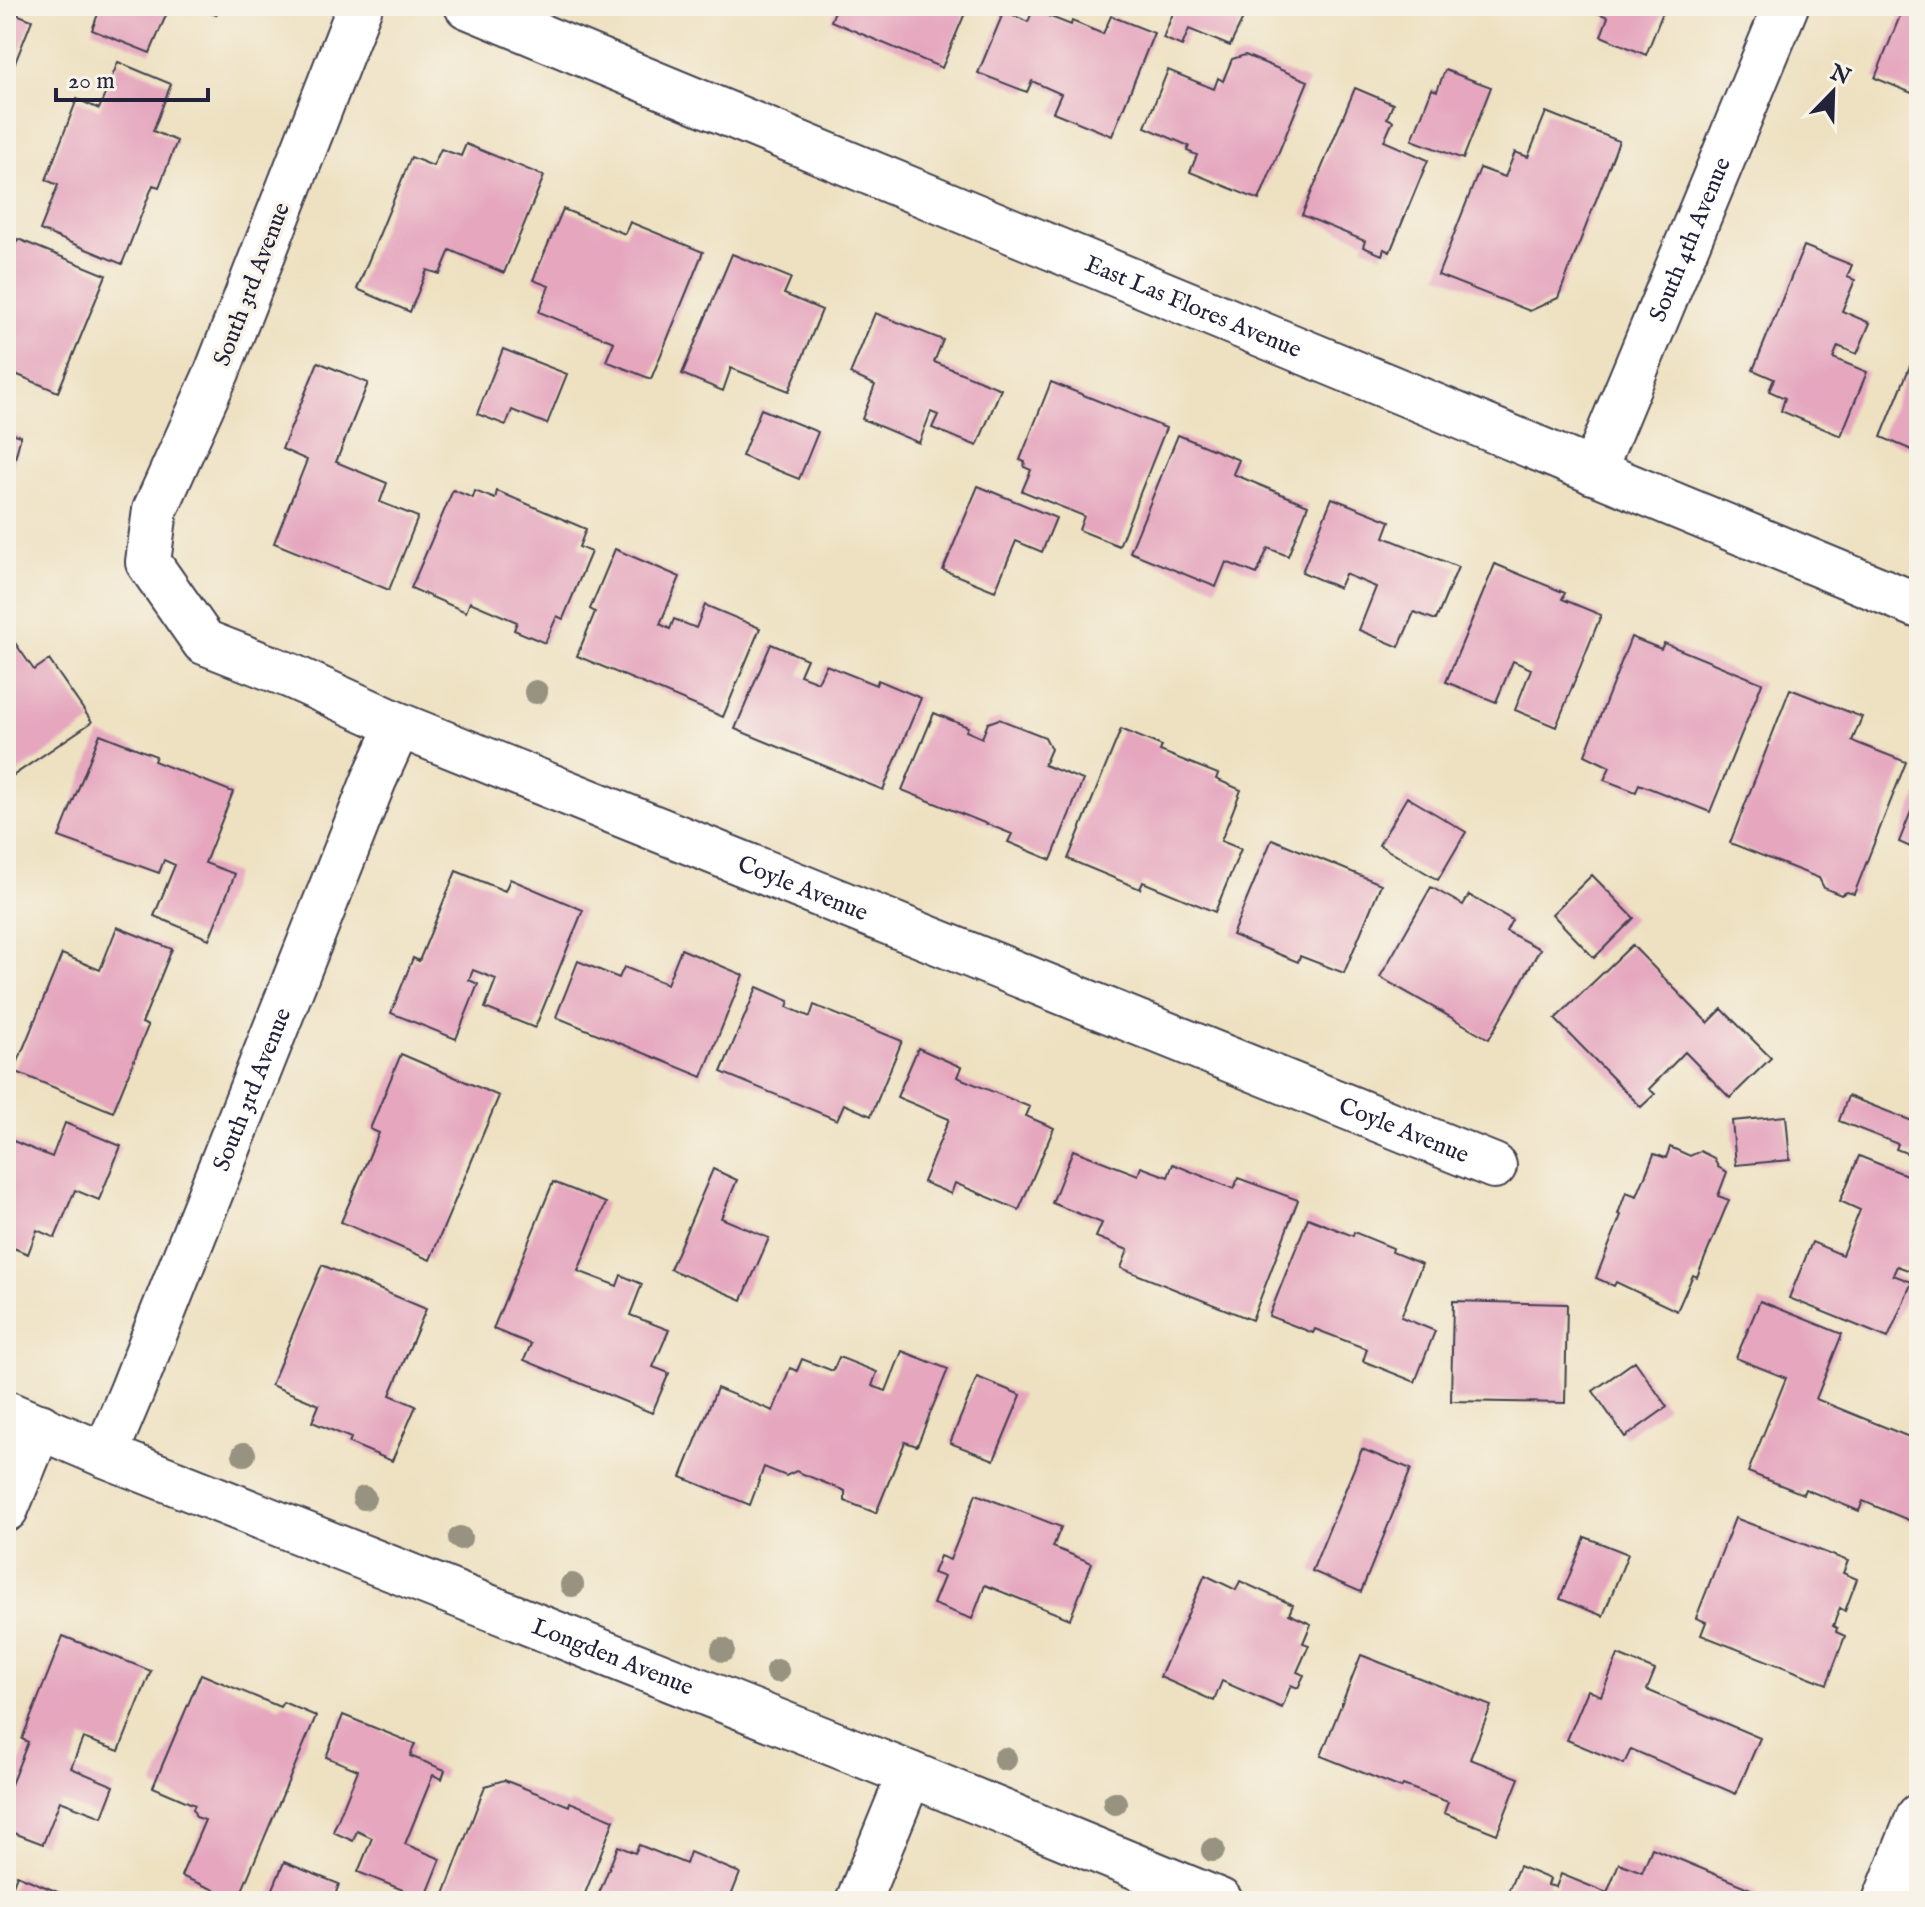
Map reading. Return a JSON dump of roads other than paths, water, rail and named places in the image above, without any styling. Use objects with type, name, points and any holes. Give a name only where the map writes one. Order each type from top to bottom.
[{"type":"street","name":"South 3rd Avenue","points":[[148,562],[155,510],[217,372],[360,6]]},
{"type":"street","name":"East Las Flores Avenue","points":[[467,6],[1919,606]]},
{"type":"street","name":"South 4th Avenue","points":[[1593,472],[1786,6]]},
{"type":"street","name":"Coyle Avenue","points":[[148,562],[204,642],[291,676],[399,725],[1494,1166]]},
{"type":"street","name":"South 3rd Avenue","points":[[105,1455],[374,780],[399,725]]},
{"type":"street","name":"Longden Avenue","points":[[23,1420],[1220,1901]]},
{"type":"street","points":[[6,1509],[23,1420]]},
{"type":"street","points":[[858,1901],[910,1774]]},
{"type":"street","points":[[1885,1901],[1919,1816]]}]
